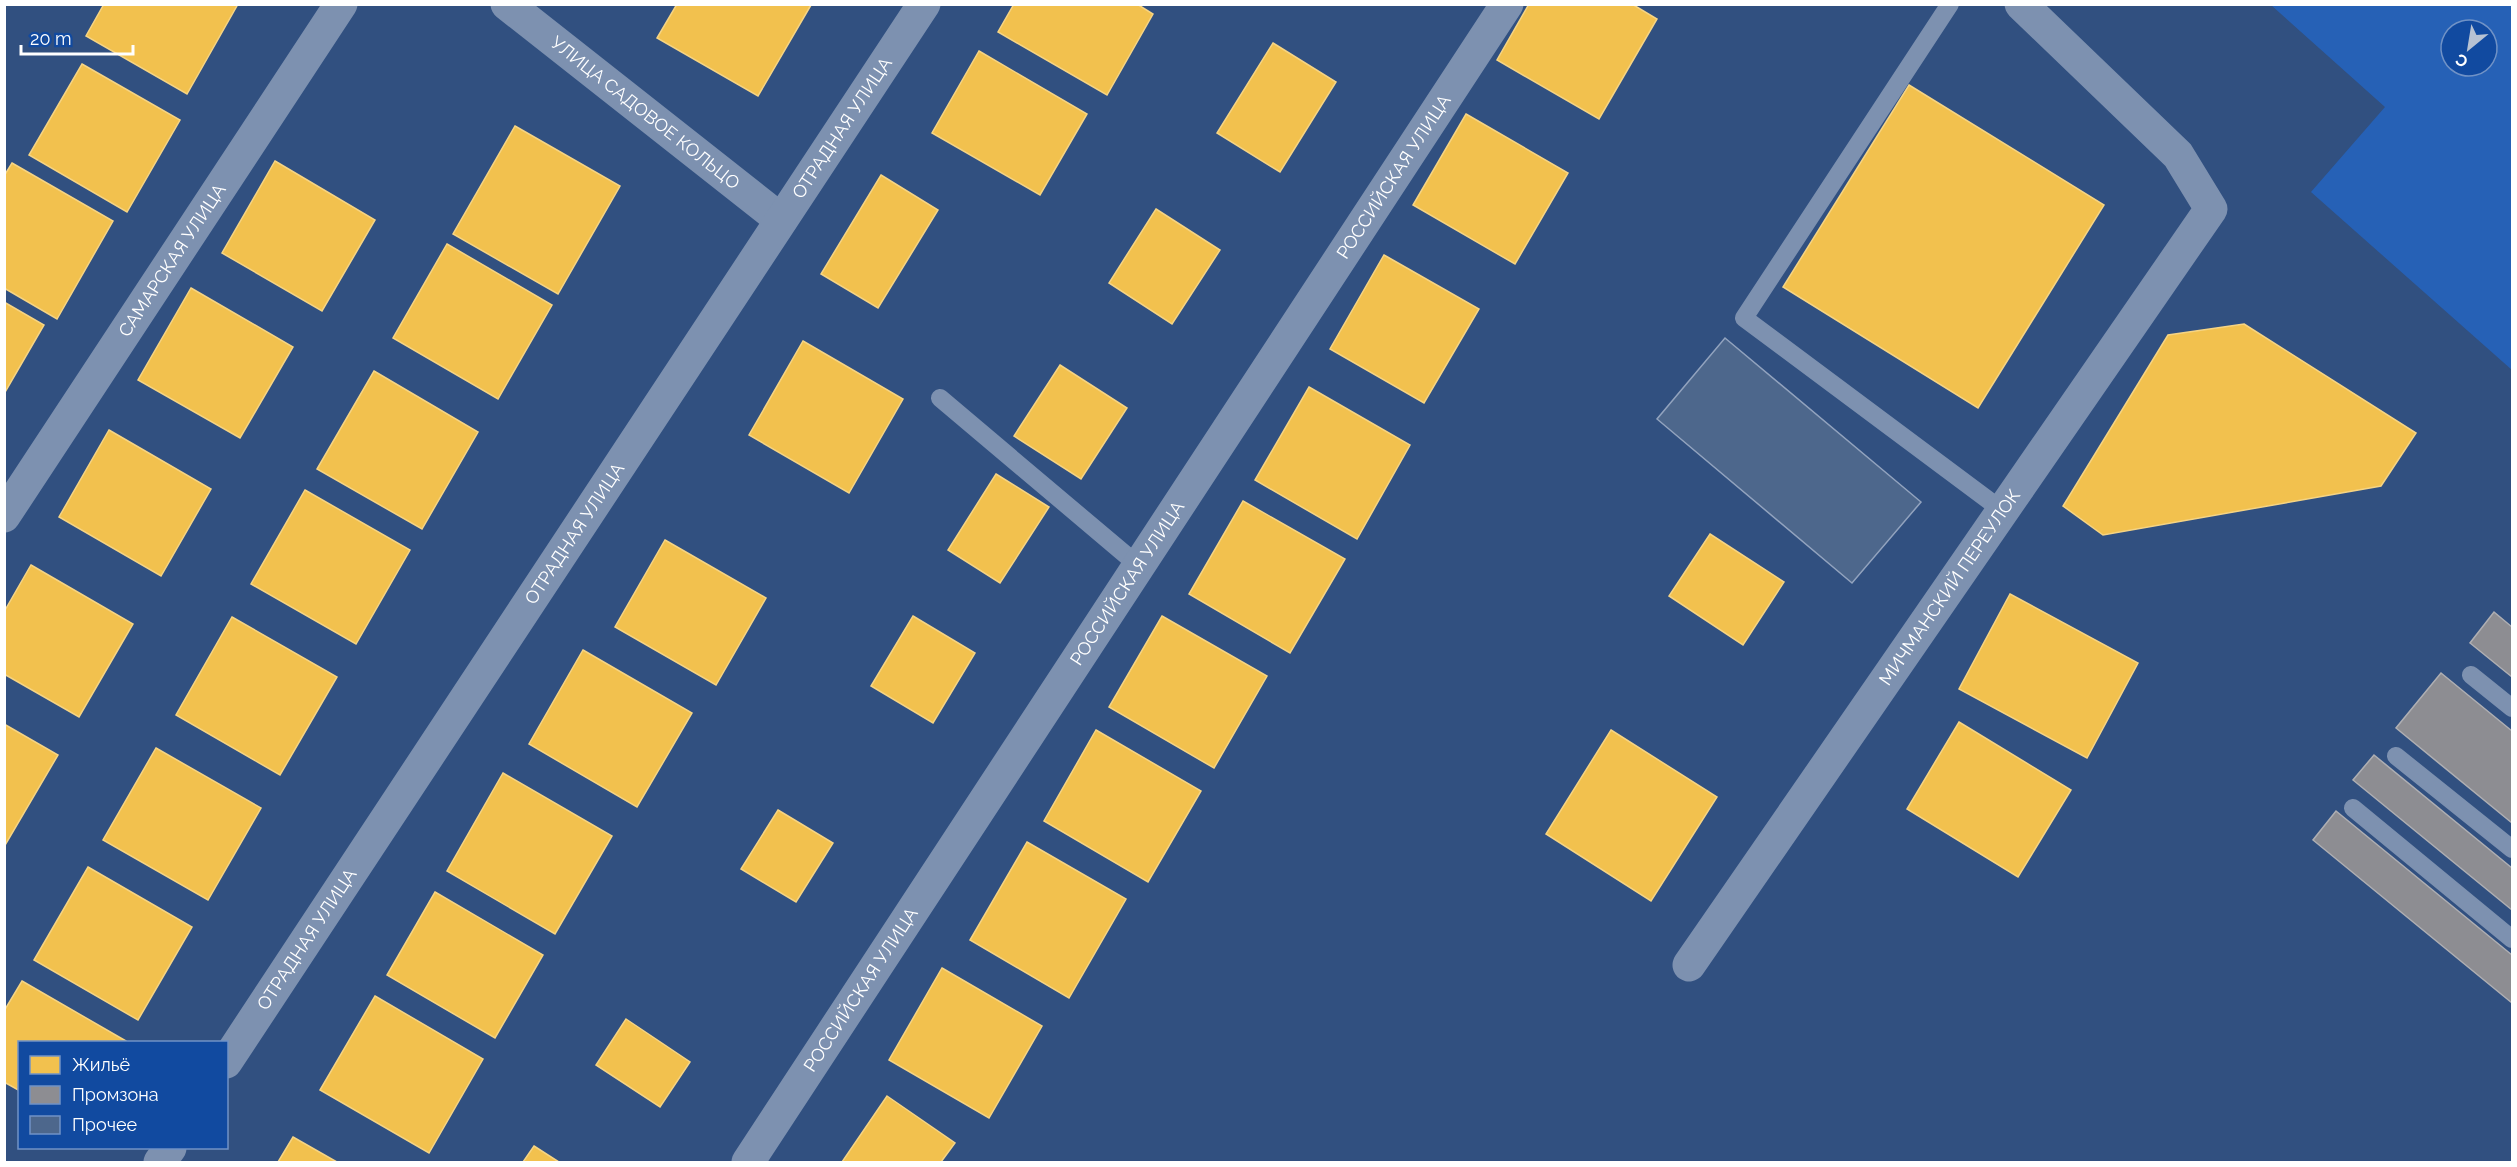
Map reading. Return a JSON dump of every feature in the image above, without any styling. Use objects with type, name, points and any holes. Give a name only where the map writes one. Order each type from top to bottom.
[{"type":"street","name":"САМАРСКАЯ УЛИЦА","points":[[4,516],[341,4]]},
{"type":"street","name":"УЛИЦА САДОВОЕ КОЛЬЦО","points":[[507,4],[781,220]]},
{"type":"street","name":"ОТРАДНАЯ УЛИЦА","points":[[228,1059],[924,4]]},
{"type":"street","name":"РОССИЙСКАЯ УЛИЦА","points":[[748,1162],[1507,4]]},
{"type":"street","name":"МИЧМАНСКИЙ ПЕРЕУЛОК","points":[[1689,965],[2211,209],[2178,155],[2021,4]]},
{"type":"street","points":[[160,1162],[169,1149]]},
{"type":"lane","points":[[1950,4],[1744,318],[2002,511]]},
{"type":"lane","points":[[940,399],[1139,566]]},
{"type":"lane","points":[[2471,675],[2512,708]]},
{"type":"lane","points":[[2396,756],[2512,849]]},
{"type":"lane","points":[[2353,808],[2512,939]]},
{"type":"shaded area","points":[[2271,5],[2512,5],[2512,370],[2311,192],[2385,107]]},
{"type":"building: Жильё","points":[[104,4],[238,4],[187,94],[86,36]]},
{"type":"building: Жильё","points":[[677,4],[811,5],[758,96],[657,38]]},
{"type":"building: Жильё","points":[[1014,4],[1137,4],[1153,14],[1107,95],[998,32]]},
{"type":"building: Жильё","points":[[1529,4],[1632,4],[1657,19],[1599,119],[1497,60]]},
{"type":"building: Жильё","points":[[1273,43],[1336,82],[1280,172],[1217,133]]},
{"type":"building: Жильё","points":[[979,51],[1087,114],[1040,195],[932,133]]},
{"type":"building: Жильё","points":[[82,64],[180,120],[127,212],[29,155]]},
{"type":"building: Жильё","points":[[1909,85],[2104,205],[1978,408],[1783,287]]},
{"type":"building: Жильё","points":[[1466,114],[1568,173],[1515,264],[1413,205]]},
{"type":"building: Жильё","points":[[515,126],[620,186],[558,294],[453,234]]},
{"type":"building: Жильё","points":[[275,161],[375,220],[322,311],[222,253]]},
{"type":"building: Жильё","points":[[12,163],[113,221],[57,319],[4,288],[4,176]]},
{"type":"building: Жильё","points":[[881,175],[938,210],[878,308],[821,274]]},
{"type":"building: Жильё","points":[[1156,209],[1220,250],[1172,324],[1109,283]]},
{"type":"building: Жильё","points":[[447,244],[552,305],[498,399],[393,338]]},
{"type":"building: Жильё","points":[[1384,255],[1479,309],[1424,403],[1330,349]]},
{"type":"building: Жильё","points":[[191,288],[293,347],[240,438],[138,380]]},
{"type":"building: Жильё","points":[[4,302],[44,325],[4,394]]},
{"type":"building: Жильё","points":[[2244,324],[2416,433],[2381,486],[2103,535],[2063,506],[2168,335]]},
{"type":"building: Жильё","points":[[803,341],[903,399],[849,493],[749,435]]},
{"type":"building: Жильё","points":[[1060,365],[1127,408],[1081,479],[1014,436]]},
{"type":"building: Жильё","points":[[374,371],[478,432],[422,529],[317,469]]},
{"type":"building: Жильё","points":[[1309,387],[1410,445],[1357,539],[1255,480]]},
{"type":"building: Жильё","points":[[109,430],[211,489],[161,576],[59,517]]},
{"type":"building: Жильё","points":[[996,474],[1049,507],[1000,583],[948,550]]},
{"type":"building: Жильё","points":[[305,490],[410,550],[356,644],[251,584]]},
{"type":"building: Жильё","points":[[1243,501],[1345,559],[1290,653],[1189,594]]},
{"type":"building: Жильё","points":[[1710,534],[1784,582],[1743,645],[1669,596]]},
{"type":"building: Жильё","points":[[665,540],[766,598],[716,685],[615,627]]},
{"type":"building: Жильё","points":[[31,565],[133,624],[79,717],[4,674],[4,612]]},
{"type":"building: Жильё","points":[[2010,594],[2138,663],[2087,758],[1959,689]]},
{"type":"building: Жильё","points":[[913,616],[975,653],[933,723],[871,686]]},
{"type":"building: Жильё","points":[[1162,616],[1267,676],[1214,768],[1109,707]]},
{"type":"building: Жильё","points":[[232,617],[337,677],[280,775],[176,715]]},
{"type":"building: Жильё","points":[[583,650],[692,713],[637,807],[529,744]]},
{"type":"building: Жильё","points":[[1959,722],[2071,790],[2018,877],[1907,809]]},
{"type":"building: Жильё","points":[[4,724],[58,755],[4,847]]},
{"type":"building: Жильё","points":[[1096,730],[1201,791],[1148,882],[1044,821]]},
{"type":"building: Жильё","points":[[1611,730],[1717,797],[1651,901],[1546,834]]},
{"type":"building: Жильё","points":[[156,748],[261,808],[208,900],[103,840]]},
{"type":"building: Жильё","points":[[503,773],[612,836],[555,934],[447,871]]},
{"type":"building: Жильё","points":[[778,810],[833,843],[796,902],[741,869]]},
{"type":"building: Жильё","points":[[1027,842],[1126,899],[1069,998],[970,940]]},
{"type":"building: Жильё","points":[[88,867],[192,927],[138,1020],[34,960]]},
{"type":"building: Жильё","points":[[435,892],[543,955],[495,1038],[387,975]]},
{"type":"building: Жильё","points":[[942,968],[1042,1026],[989,1118],[889,1060]]},
{"type":"building: Жильё","points":[[22,981],[126,1041],[18,1041],[18,1090],[4,1082],[4,1011]]},
{"type":"building: Жильё","points":[[375,996],[483,1059],[429,1153],[320,1090]]},
{"type":"building: Жильё","points":[[626,1019],[690,1062],[660,1107],[596,1065]]},
{"type":"building: Жильё","points":[[887,1096],[955,1143],[941,1162],[842,1162]]},
{"type":"building: Жильё","points":[[293,1137],[337,1162],[278,1162]]},
{"type":"building: Жильё","points":[[534,1146],[559,1162],[523,1162]]},
{"type":"building: Промзона","points":[[2494,612],[2512,627],[2512,677],[2470,643]]},
{"type":"building: Промзона","points":[[2441,673],[2512,731],[2512,823],[2396,728]]},
{"type":"building: Промзона","points":[[2374,755],[2512,868],[2512,910],[2353,780]]},
{"type":"building: Промзона","points":[[2336,811],[2512,955],[2512,1003],[2313,840]]},
{"type":"building: Прочее","points":[[1725,338],[1921,502],[1852,583],[1657,419]]}]
